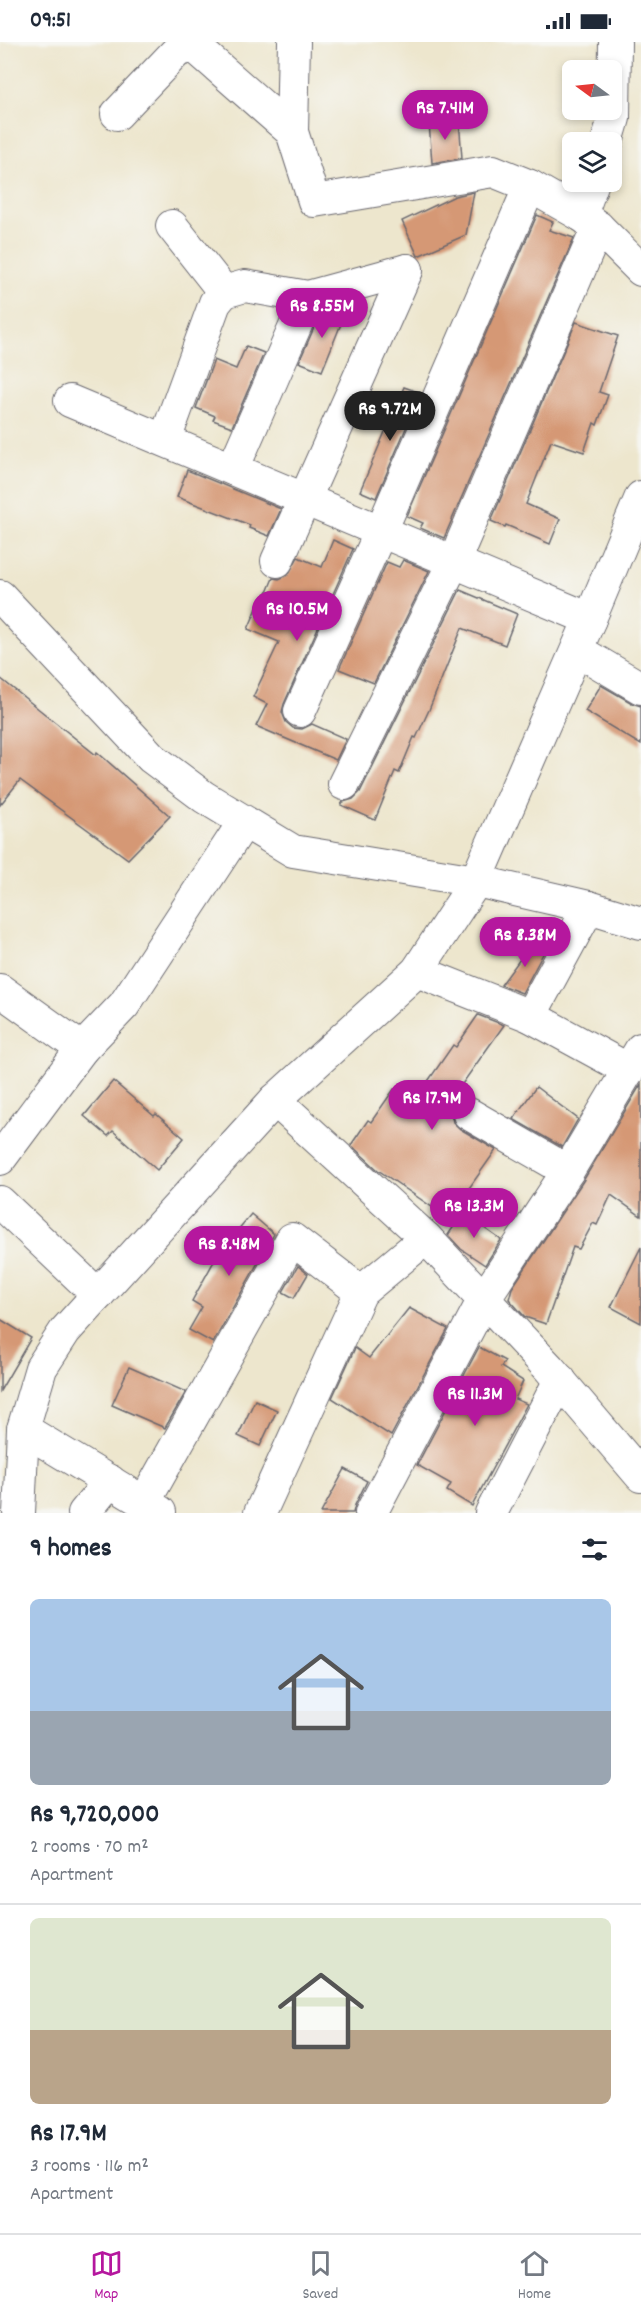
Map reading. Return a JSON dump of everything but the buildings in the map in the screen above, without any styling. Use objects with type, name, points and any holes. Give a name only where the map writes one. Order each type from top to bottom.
[{"type":"street","points":[[294,42],[292,132],[314,201],[494,171],[530,186],[589,221],[641,270]]},
{"type":"street","points":[[610,132],[614,118],[615,42]]},
{"type":"street","points":[[117,114],[177,51],[194,46],[292,132]]},
{"type":"street","points":[[300,711],[381,531],[530,186]]},
{"type":"street","points":[[344,784],[454,561],[589,221],[592,192]]},
{"type":"street","points":[[172,226],[224,292]]},
{"type":"street","points":[[165,440],[215,303],[224,292],[245,286],[308,297],[407,270],[277,561]]},
{"type":"street","points":[[233,469],[308,297]]},
{"type":"street","points":[[70,400],[590,619]]},
{"type":"street","points":[[19,1513],[23,1429],[41,1368],[65,1331],[274,1100],[417,971],[476,881],[641,497]]},
{"type":"street","points":[[0,596],[152,758],[204,797],[293,851],[476,881],[641,923]]},
{"type":"street","points":[[577,650],[641,688]]},
{"type":"street","points":[[0,1159],[82,1049],[124,1005],[244,822]]},
{"type":"street","points":[[530,1016],[589,908]]},
{"type":"street","points":[[371,1513],[484,1299],[568,1171],[635,1059],[417,971]]},
{"type":"street","points":[[0,990],[82,1049]]},
{"type":"street","points":[[274,1100],[426,1238],[560,1380],[641,1476]]},
{"type":"street","points":[[470,1114],[568,1171]]},
{"type":"street","points":[[0,1202],[98,1295]]},
{"type":"street","points":[[260,1513],[361,1292],[426,1238]]},
{"type":"street","points":[[23,1429],[153,1507],[292,1239],[361,1292]]},
{"type":"street","points":[[491,1513],[560,1380]]},
{"type":"street","points":[[84,1513],[110,1481]]}]
